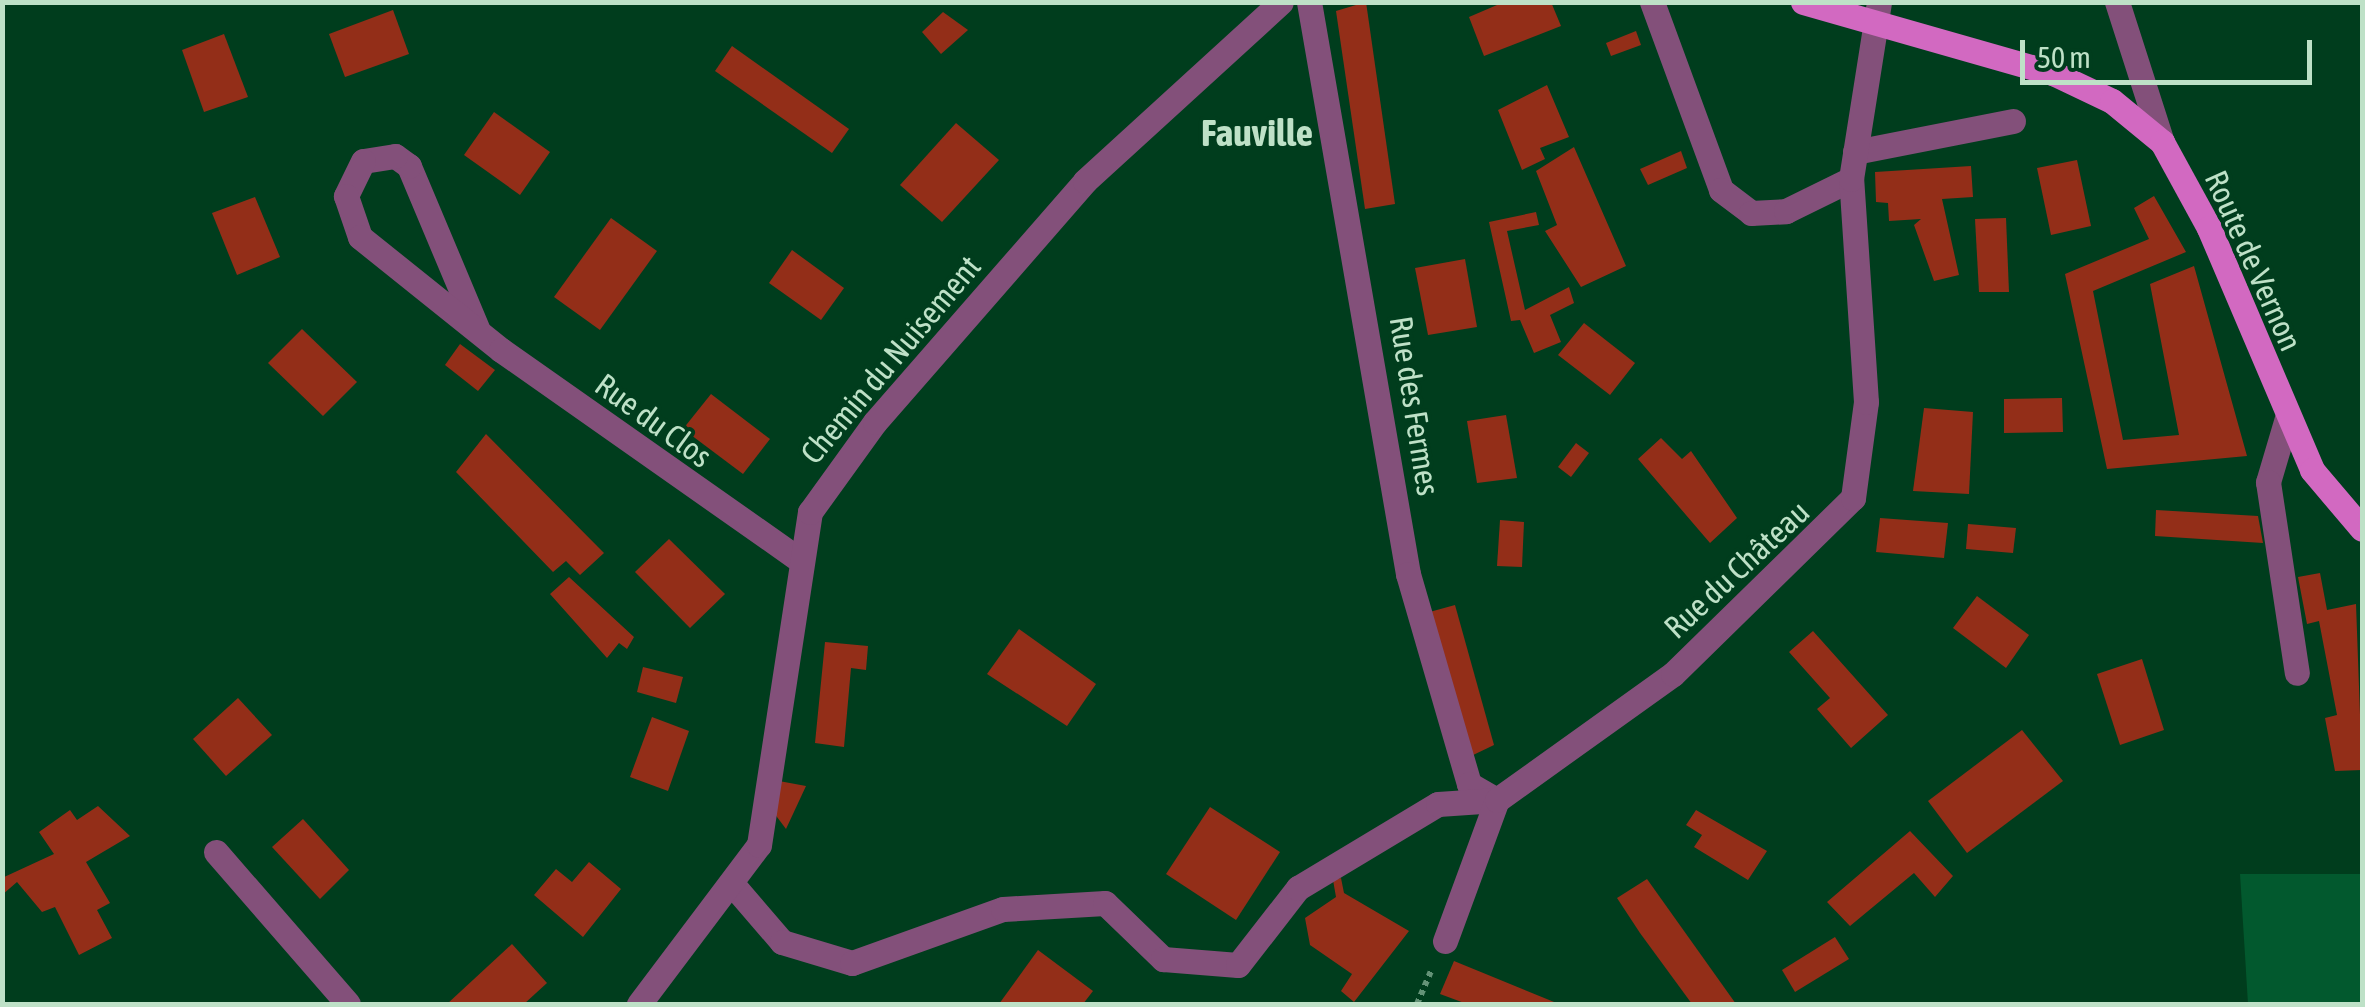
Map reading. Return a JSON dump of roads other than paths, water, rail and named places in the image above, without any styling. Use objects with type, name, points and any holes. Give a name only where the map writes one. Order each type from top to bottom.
[{"type":"main road","points":[[1803,2],[1877,11],[2053,73],[2112,101],[2162,142]]},
{"type":"main road","name":"Route de Vernon","points":[[2162,142],[2209,228],[2312,470],[2362,528]]},
{"type":"street","name":"Chemin du Nuisement","points":[[639,1004],[759,845],[797,558],[810,512],[864,437],[1085,181],[1281,2]]},
{"type":"street","name":"Rue des Fermes","points":[[1309,2],[1408,574],[1469,784],[1497,800]]},
{"type":"street","points":[[1652,2],[1721,190],[1751,214],[1786,211],[1851,179]]},
{"type":"street","name":"Route de Vernon","points":[[2117,2],[2162,142]]},
{"type":"street","name":"Rue du Château","points":[[1497,800],[1673,674],[1852,498],[1866,402],[1851,179],[1877,11]]},
{"type":"street","points":[[1855,152],[2014,121]]},
{"type":"street","name":"Rue du Clos","points":[[476,328],[409,166],[395,156],[363,161],[346,196],[360,237],[476,328],[797,558]]},
{"type":"street","points":[[2287,418],[2268,482],[2297,673]]},
{"type":"street","points":[[733,884],[782,942],[852,962],[1003,909],[1104,903],[1163,959],[1238,965],[1298,888],[1438,804],[1497,800],[1444,941]]},
{"type":"street","points":[[216,852],[348,1004]]},
{"type":"district","name":"Fauville","points":[[1257,133]]}]
